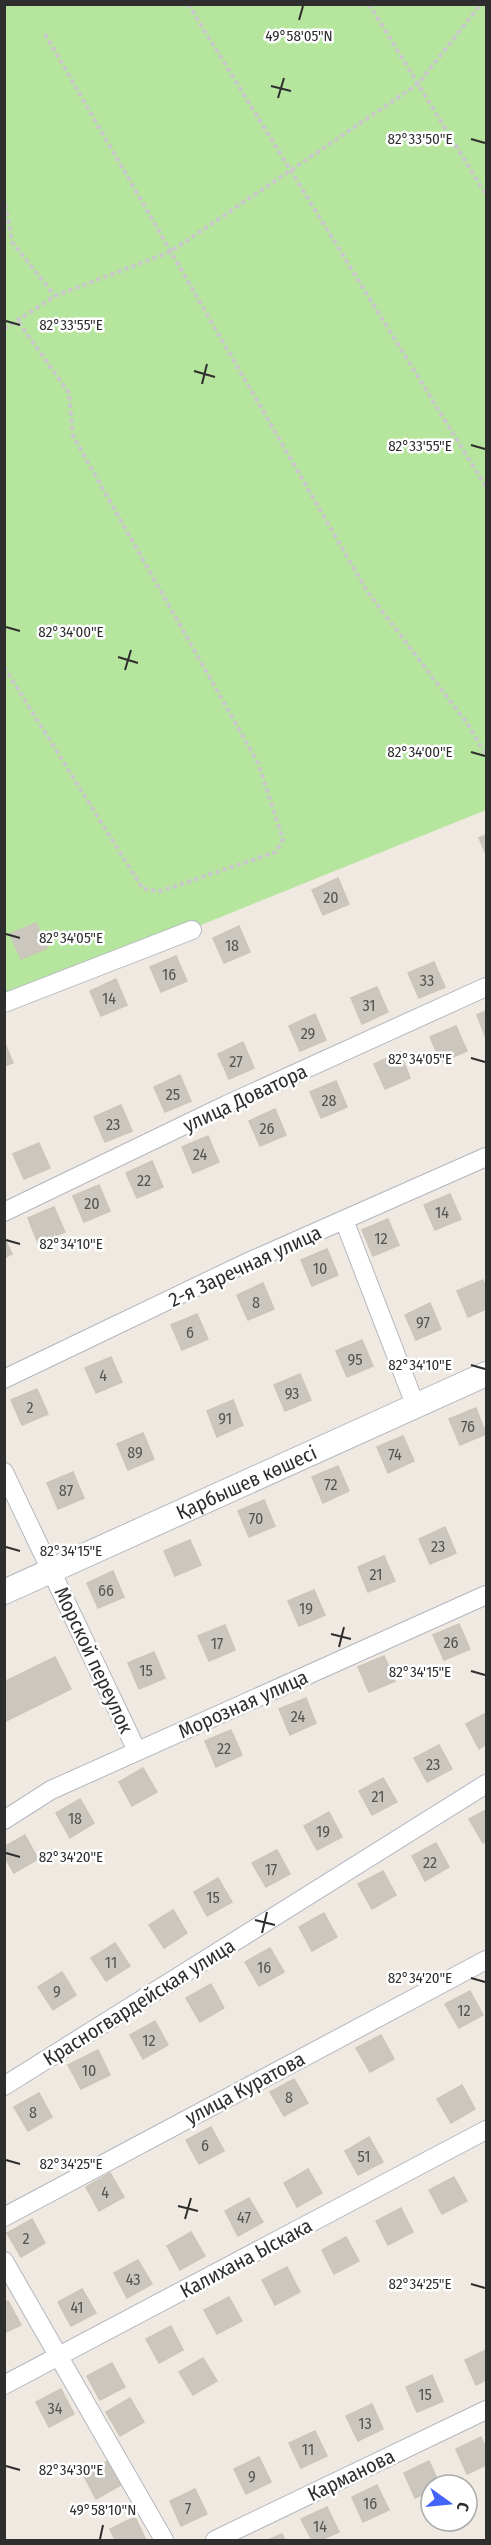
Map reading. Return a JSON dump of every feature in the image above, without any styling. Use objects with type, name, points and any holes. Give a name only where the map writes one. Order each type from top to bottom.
[{"type":"main road","name":"Қарбышев көшесі","points":[[4,1592],[486,1374]]},
{"type":"street","points":[[4,1003],[192,930]]},
{"type":"street","name":"улица Доватора","points":[[4,1212],[226,1105],[486,987]]},
{"type":"street","name":"2-я Заречная улица","points":[[4,1379],[246,1263],[486,1156]]},
{"type":"street","points":[[344,1220],[416,1407]]},
{"type":"street","name":"Морской переулок","points":[[4,1472],[137,1751]]},
{"type":"street","name":"Морозная улица","points":[[4,1820],[51,1790],[486,1595]]},
{"type":"street","name":"Красногвардейская улица","points":[[4,2086],[486,1784]]},
{"type":"street","name":"улица Куратова","points":[[4,2217],[486,1960]]},
{"type":"street","name":"Калихана Ыскака","points":[[4,2385],[486,2130]]},
{"type":"street","points":[[4,2261],[164,2541]]},
{"type":"street","name":"Карманова","points":[[215,2541],[486,2410]]},
{"type":"path","points":[[188,4],[486,487]]},
{"type":"path","points":[[369,4],[486,195]]},
{"type":"path","points":[[4,329],[55,296],[170,252],[418,84],[481,4]]},
{"type":"path","points":[[45,34],[367,591],[467,723],[486,755]]},
{"type":"path","points":[[4,197],[12,242],[55,296]]},
{"type":"path","points":[[4,667],[143,889],[161,891],[276,852],[283,839],[258,763],[72,436],[69,393],[16,320]]},
{"type":"green space","points":[[5,5],[486,5],[486,810],[5,1004]]},
{"type":"building","points":[[486,835],[486,854],[479,838]]},
{"type":"building","points":[[338,878],[349,904],[323,915],[312,890]]},
{"type":"building","points":[[36,923],[47,948],[21,959],[10,934]]},
{"type":"building","points":[[239,926],[250,952],[224,963],[213,938]]},
{"type":"building","points":[[176,956],[187,981],[161,992],[150,967]]},
{"type":"building","points":[[434,962],[445,987],[419,998],[408,973]]},
{"type":"building","points":[[116,979],[127,1005],[101,1016],[90,991]]},
{"type":"building","points":[[377,987],[388,1012],[362,1024],[351,998]]},
{"type":"building","points":[[486,1011],[486,1038],[477,1015]]},
{"type":"building","points":[[315,1014],[326,1040],[300,1051],[289,1026]]},
{"type":"building","points":[[456,1026],[467,1051],[441,1062],[430,1037]]},
{"type":"building","points":[[4,1041],[13,1063],[4,1066]]},
{"type":"building","points":[[243,1042],[254,1068],[229,1079],[218,1054]]},
{"type":"building","points":[[400,1052],[410,1078],[385,1089],[374,1064]]},
{"type":"building","points":[[180,1075],[191,1101],[165,1112],[154,1087]]},
{"type":"building","points":[[336,1081],[347,1107],[321,1118],[310,1092]]},
{"type":"building","points":[[121,1105],[132,1131],[105,1142],[94,1117]]},
{"type":"building","points":[[275,1109],[286,1135],[260,1146],[249,1121]]},
{"type":"building","points":[[208,1136],[219,1162],[193,1173],[182,1147]]},
{"type":"building","points":[[39,1143],[50,1168],[24,1179],[13,1154]]},
{"type":"building","points":[[152,1161],[163,1187],[137,1198],[126,1173]]},
{"type":"building","points":[[99,1185],[110,1211],[84,1222],[73,1196]]},
{"type":"building","points":[[450,1194],[461,1219],[435,1230],[424,1205]]},
{"type":"building","points":[[54,1207],[65,1232],[38,1243],[28,1218]]},
{"type":"building","points":[[388,1219],[399,1245],[373,1256],[362,1230]]},
{"type":"building","points":[[4,1237],[12,1254],[4,1258]]},
{"type":"building","points":[[327,1249],[338,1275],[312,1286],[301,1260]]},
{"type":"building","points":[[483,1280],[486,1288],[486,1309],[468,1317],[457,1291]]},
{"type":"building","points":[[263,1283],[274,1309],[248,1320],[237,1295]]},
{"type":"building","points":[[430,1303],[441,1329],[416,1340],[405,1315]]},
{"type":"building","points":[[197,1314],[208,1339],[182,1350],[171,1325]]},
{"type":"building","points":[[362,1340],[373,1366],[347,1377],[336,1351]]},
{"type":"building","points":[[111,1357],[122,1382],[96,1393],[85,1368]]},
{"type":"building","points":[[300,1374],[311,1400],[285,1411],[274,1385]]},
{"type":"building","points":[[37,1389],[48,1414],[22,1425],[11,1400]]},
{"type":"building","points":[[233,1400],[243,1425],[217,1437],[207,1411]]},
{"type":"building","points":[[476,1408],[486,1434],[460,1445],[449,1419]]},
{"type":"building","points":[[143,1433],[154,1459],[128,1470],[117,1444]]},
{"type":"building","points":[[403,1436],[414,1461],[388,1473],[377,1447]]},
{"type":"building","points":[[338,1466],[349,1491],[323,1503],[312,1477]]},
{"type":"building","points":[[73,1472],[84,1498],[58,1509],[47,1483]]},
{"type":"building","points":[[264,1500],[275,1526],[249,1537],[238,1511]]},
{"type":"building","points":[[445,1527],[456,1553],[430,1564],[419,1539]]},
{"type":"building","points":[[190,1540],[201,1565],[175,1576],[164,1551]]},
{"type":"building","points":[[384,1556],[395,1581],[368,1592],[358,1567]]},
{"type":"building","points":[[113,1571],[124,1597],[98,1608],[87,1583]]},
{"type":"building","points":[[314,1590],[325,1615],[299,1626],[288,1601]]},
{"type":"building","points":[[459,1624],[470,1649],[444,1660],[433,1635]]},
{"type":"building","points":[[225,1625],[235,1650],[209,1661],[198,1636]]},
{"type":"building","points":[[154,1652],[165,1678],[139,1689],[128,1663]]},
{"type":"building","points":[[384,1656],[395,1681],[369,1692],[358,1667]]},
{"type":"building","points":[[55,1657],[71,1689],[4,1722],[4,1682]]},
{"type":"building","points":[[306,1698],[316,1723],[290,1735],[279,1709]]},
{"type":"building","points":[[486,1713],[486,1744],[479,1749],[466,1724]]},
{"type":"building","points":[[231,1730],[242,1755],[216,1767],[205,1741]]},
{"type":"building","points":[[439,1745],[452,1769],[427,1782],[414,1758]]},
{"type":"building","points":[[143,1768],[157,1792],[132,1806],[119,1782]]},
{"type":"building","points":[[383,1778],[397,1802],[372,1815],[359,1791]]},
{"type":"building","points":[[80,1799],[94,1823],[70,1838],[56,1813]]},
{"type":"building","points":[[486,1810],[486,1841],[483,1843],[469,1819]]},
{"type":"building","points":[[329,1812],[342,1837],[317,1850],[304,1826]]},
{"type":"building","points":[[25,1835],[38,1859],[14,1873],[4,1856],[4,1847]]},
{"type":"building","points":[[436,1843],[449,1867],[425,1881],[412,1856]]},
{"type":"building","points":[[277,1850],[290,1874],[266,1887],[252,1863]]},
{"type":"building","points":[[383,1871],[396,1895],[372,1909],[358,1884]]},
{"type":"building","points":[[218,1878],[232,1902],[207,1916],[194,1892]]},
{"type":"building","points":[[173,1910],[187,1933],[164,1948],[149,1925]]},
{"type":"building","points":[[324,1913],[337,1937],[312,1951],[299,1927]]},
{"type":"building","points":[[115,1943],[130,1966],[106,1981],[91,1958]]},
{"type":"building","points":[[270,1948],[284,1972],[259,1986],[245,1962]]},
{"type":"building","points":[[62,1972],[76,1995],[53,2010],[38,1987]]},
{"type":"building","points":[[211,1984],[224,2008],[200,2022],[186,1998]]},
{"type":"building","points":[[470,1991],[483,2015],[459,2028],[445,2004]]},
{"type":"building","points":[[155,2021],[168,2045],[143,2059],[130,2035]]},
{"type":"building","points":[[381,2035],[394,2059],[370,2072],[356,2048]]},
{"type":"building","points":[[98,2050],[110,2075],[81,2089],[68,2065]]},
{"type":"building","points":[[294,2079],[308,2103],[284,2116],[270,2092]]},
{"type":"building","points":[[462,2085],[475,2109],[451,2123],[437,2099]]},
{"type":"building","points":[[39,2093],[52,2117],[28,2131],[14,2107]]},
{"type":"building","points":[[211,2127],[224,2151],[199,2164],[186,2140]]},
{"type":"building","points":[[369,2137],[383,2162],[358,2175],[345,2151]]},
{"type":"building","points":[[308,2169],[322,2193],[297,2207],[284,2183]]},
{"type":"building","points":[[110,2173],[124,2197],[99,2211],[86,2187]]},
{"type":"building","points":[[454,2177],[467,2201],[442,2214],[429,2190]]},
{"type":"building","points":[[249,2198],[263,2222],[238,2236],[225,2211]]},
{"type":"building","points":[[401,2208],[413,2232],[388,2245],[376,2221]]},
{"type":"building","points":[[32,2219],[45,2243],[21,2257],[7,2233]]},
{"type":"building","points":[[191,2232],[205,2256],[180,2270],[167,2246]]},
{"type":"building","points":[[346,2237],[359,2261],[334,2274],[322,2250]]},
{"type":"building","points":[[138,2260],[152,2284],[127,2298],[114,2273]]},
{"type":"building","points":[[287,2267],[300,2292],[275,2305],[262,2280]]},
{"type":"building","points":[[82,2289],[96,2313],[71,2326],[58,2302]]},
{"type":"building","points":[[229,2297],[242,2321],[217,2334],[204,2310]]},
{"type":"building","points":[[8,2301],[21,2325],[4,2333],[4,2303]]},
{"type":"building","points":[[171,2326],[183,2350],[159,2363],[146,2339]]},
{"type":"building","points":[[486,2350],[486,2380],[476,2385],[465,2360]]},
{"type":"building","points":[[203,2358],[217,2381],[193,2395],[179,2372]]},
{"type":"building","points":[[112,2363],[125,2387],[100,2400],[87,2376]]},
{"type":"building","points":[[432,2375],[443,2401],[417,2412],[406,2387]]},
{"type":"building","points":[[61,2389],[74,2414],[49,2427],[36,2402]]},
{"type":"building","points":[[130,2398],[144,2422],[120,2436],[106,2412]]},
{"type":"building","points":[[372,2404],[383,2429],[358,2441],[346,2416]]},
{"type":"building","points":[[315,2431],[327,2456],[301,2468],[289,2443]]},
{"type":"building","points":[[481,2437],[486,2449],[486,2465],[467,2473],[456,2449]]},
{"type":"building","points":[[259,2457],[271,2482],[246,2494],[234,2469]]},
{"type":"building","points":[[108,2461],[121,2485],[96,2499],[83,2474]]},
{"type":"building","points":[[429,2461],[434,2473],[419,2473],[419,2496],[415,2498],[404,2473]]},
{"type":"building","points":[[377,2485],[389,2510],[363,2522],[352,2497]]},
{"type":"building","points":[[195,2489],[207,2514],[181,2526],[170,2501]]},
{"type":"building","points":[[327,2507],[339,2532],[321,2540],[312,2540],[301,2519]]},
{"type":"building","points":[[135,2517],[146,2540],[115,2540],[110,2529]]},
{"type":"building","points":[[282,2534],[285,2540],[268,2540]]}]
